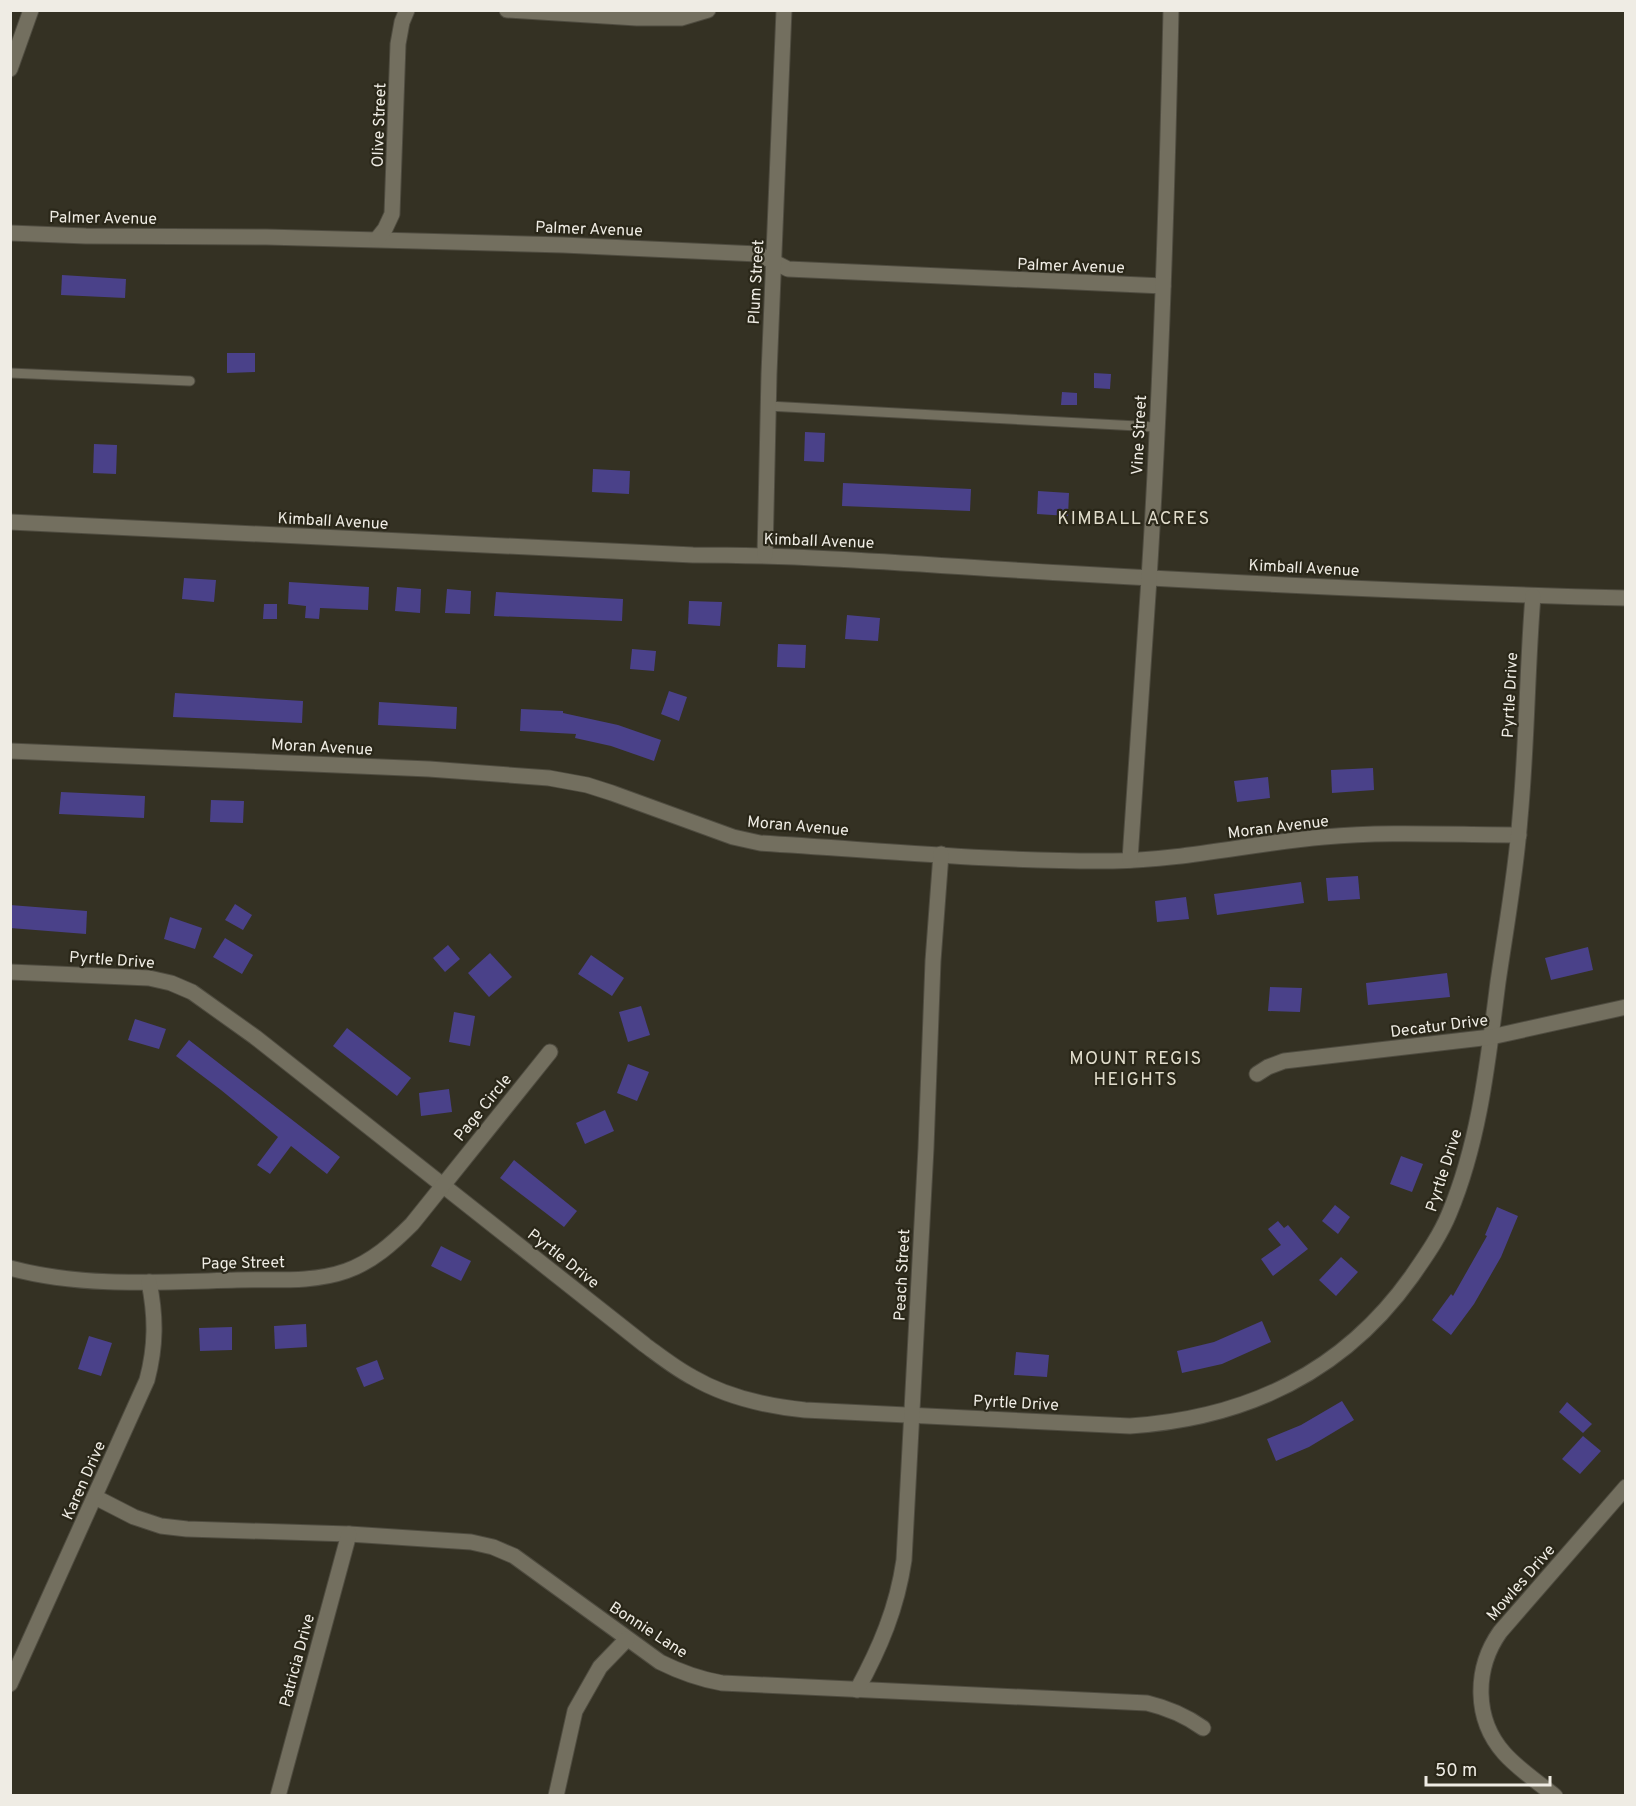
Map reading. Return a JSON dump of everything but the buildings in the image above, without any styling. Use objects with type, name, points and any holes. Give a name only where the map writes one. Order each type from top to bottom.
[{"type":"street","points":[[10,69],[31,10]]},
{"type":"street","name":"Olive Street","points":[[377,239],[392,214],[398,44],[407,10]]},
{"type":"street","points":[[507,10],[637,18],[681,18],[708,10]]},
{"type":"street","name":"Plum Street","points":[[765,555],[768,406],[784,10]]},
{"type":"street","name":"Vine Street","points":[[1130,860],[1149,577],[1167,193],[1171,10]]},
{"type":"street","name":"Palmer Avenue","points":[[10,233],[377,239],[758,254],[788,269],[1163,286]]},
{"type":"street","name":"Kimball Avenue","points":[[10,522],[693,555],[856,558],[1064,573],[1533,596],[1626,598]]},
{"type":"street","name":"Pyrtle Drive","points":[[10,972],[149,978],[171,983],[192,992],[255,1037],[645,1345],[691,1377],[719,1391],[749,1401],[780,1407],[911,1415],[1130,1426],[1203,1417],[1251,1402],[1283,1388],[1327,1361],[1372,1325],[1396,1298],[1422,1262],[1449,1215],[1470,1149],[1483,1090],[1519,835],[1533,596]]},
{"type":"street","name":"Moran Avenue","points":[[10,751],[429,769],[549,778],[587,785],[733,837],[760,843],[1004,858],[1130,860],[1182,856],[1323,837],[1519,835]]},
{"type":"street","name":"Peach Street","points":[[857,1690],[877,1654],[892,1616],[900,1586],[908,1508],[933,961],[941,854]]},
{"type":"street","name":"Decatur Drive","points":[[1257,1074],[1284,1061],[1491,1037],[1626,1007]]},
{"type":"street","name":"Page Circle","points":[[442,1185],[550,1052]]},
{"type":"street","name":"Page Street","points":[[10,1268],[66,1279],[149,1282],[312,1278],[348,1270],[369,1260],[392,1244],[412,1224],[442,1185]]},
{"type":"street","name":"Karen Drive","points":[[10,1684],[147,1380],[153,1356],[155,1331],[154,1306],[149,1282]]},
{"type":"street","name":"Mowles Drive","points":[[1555,1796],[1506,1755],[1494,1741],[1480,1703],[1485,1661],[1500,1632],[1626,1487]]},
{"type":"street","name":"Bonnie Lane","points":[[95,1497],[134,1517],[170,1527],[349,1534],[471,1542],[493,1547],[514,1557],[660,1662],[682,1673],[707,1680],[857,1690],[1147,1703],[1170,1708],[1203,1728]]},
{"type":"street","name":"Patricia Drive","points":[[278,1796],[349,1534]]},
{"type":"street","points":[[556,1796],[574,1711],[600,1667],[627,1639]]},
{"type":"lane","points":[[10,373],[190,381]]},
{"type":"lane","points":[[768,406],[1156,427]]},
{"type":"district","name":"KIMBALL ACRES","points":[[1134,518]]},
{"type":"district","name":"MOUNT REGIS HEIGHTS","points":[[1136,1068]]}]
